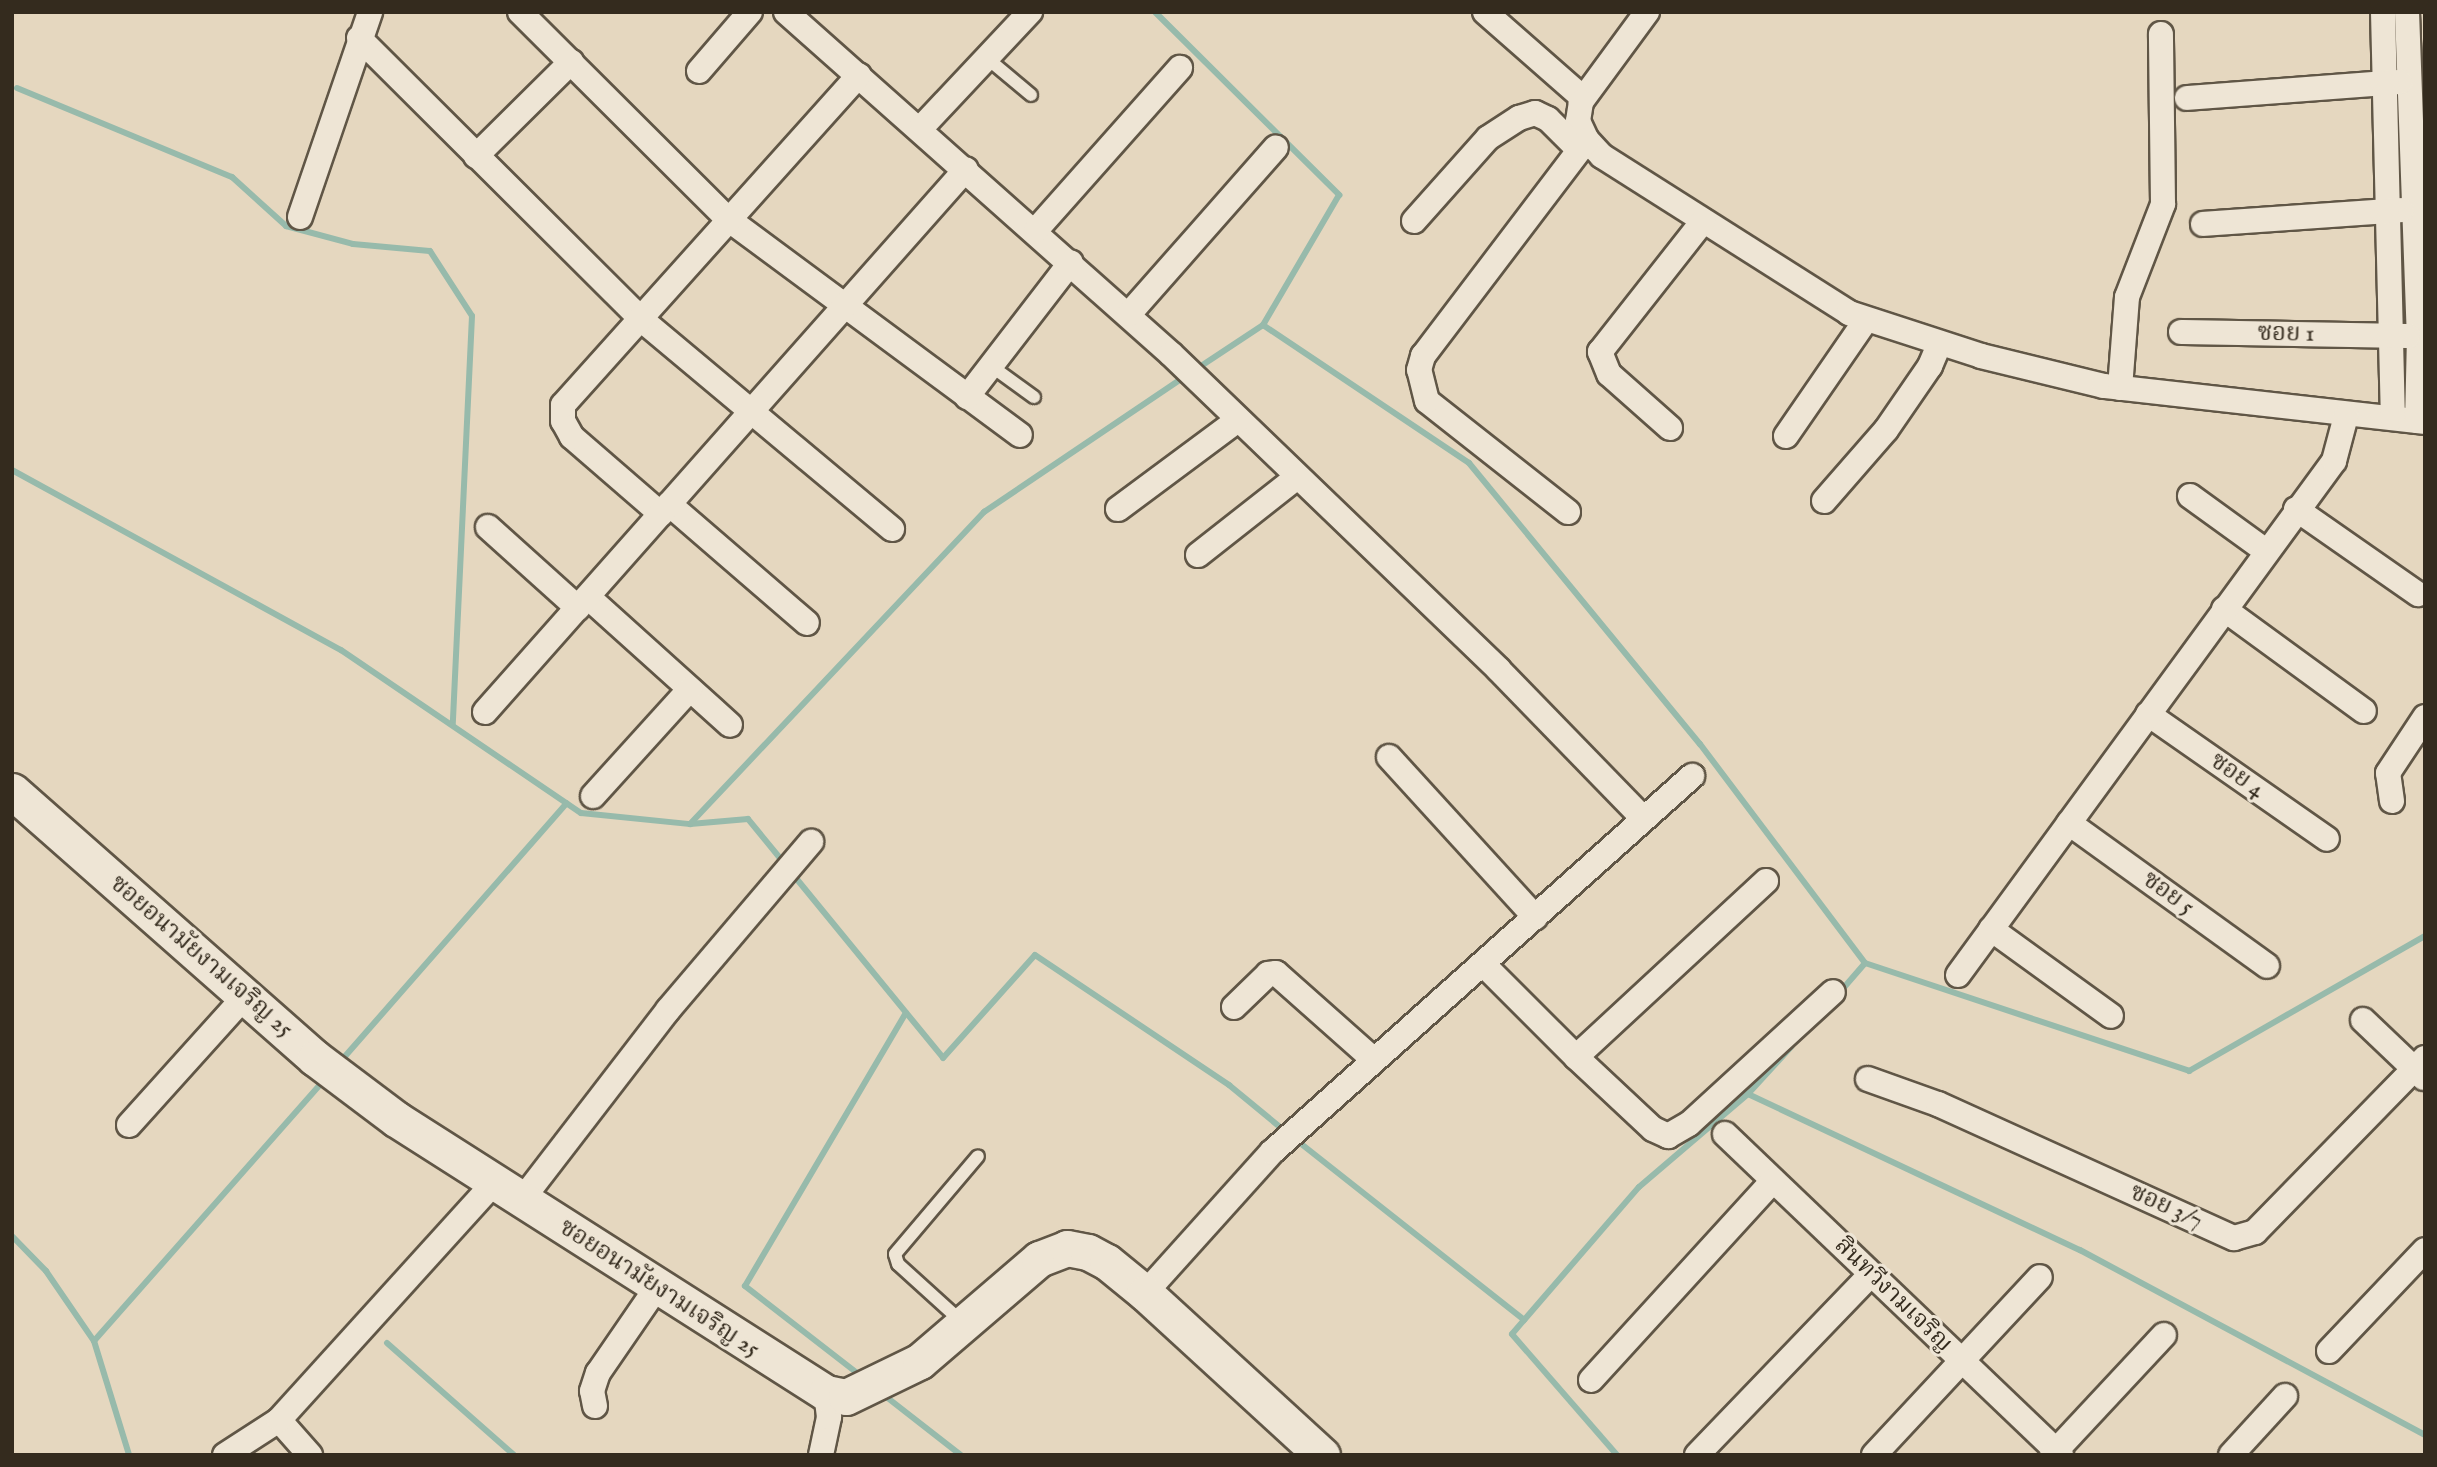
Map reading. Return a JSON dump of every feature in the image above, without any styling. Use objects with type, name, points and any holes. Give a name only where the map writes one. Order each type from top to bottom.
[{"type":"street","points":[[300,218],[370,12]]},
{"type":"street","points":[[520,12],[728,219],[844,308],[1020,435]]},
{"type":"street","points":[[699,71],[750,12]]},
{"type":"street","points":[[920,130],[1030,12]]},
{"type":"street","points":[[1485,12],[1583,98]]},
{"type":"street","points":[[1568,512],[1427,401],[1419,370],[1423,356],[1583,144],[1578,121],[1583,98],[1647,12]]},
{"type":"street","points":[[2383,12],[2406,82],[2385,211],[2392,335],[2392,418]]},
{"type":"street","points":[[1414,222],[1488,138],[1519,118],[1535,113],[1811,291],[1866,320],[1940,343],[2120,388],[2346,416],[2421,421],[2419,209],[2406,82],[2407,12]]},
{"type":"street","points":[[791,14],[1129,314],[1499,670],[1643,818]]},
{"type":"street","points":[[2120,388],[2127,297],[2163,204],[2161,34]]},
{"type":"street","points":[[359,38],[642,320],[892,529]]},
{"type":"street","points":[[476,156],[571,62]]},
{"type":"street","points":[[1036,230],[1180,68]]},
{"type":"street","points":[[807,623],[572,437],[561,412],[728,219],[859,75]]},
{"type":"street","points":[[2187,98],[2406,82]]},
{"type":"street","points":[[1129,314],[1276,147]]},
{"type":"street","points":[[485,712],[966,169]]},
{"type":"street","points":[[2203,225],[2419,209]]},
{"type":"street","points":[[1670,428],[1609,374],[1600,352],[1703,221]]},
{"type":"street","points":[[967,397],[1071,262]]},
{"type":"street","points":[[1786,436],[1866,320]]},
{"type":"street","name":"ซอย 1","points":[[2181,332],[2422,336]]},
{"type":"street","points":[[1824,501],[1886,430],[1930,366],[1940,343]]},
{"type":"street","points":[[1958,975],[2296,509],[2334,461],[2346,416]]},
{"type":"street","points":[[1118,509],[1238,420]]},
{"type":"street","points":[[1198,555],[1297,477]]},
{"type":"street","points":[[2190,496],[2266,551]]},
{"type":"street","points":[[2296,509],[2418,594]]},
{"type":"street","points":[[488,527],[690,689],[730,725]]},
{"type":"street","points":[[2224,609],[2364,711]]},
{"type":"street","points":[[593,796],[690,689]]},
{"type":"street","name":"ซอย 4","points":[[2148,714],[2326,839]]},
{"type":"street","points":[[2392,801],[2388,773],[2425,718]]},
{"type":"street","points":[[1389,757],[1535,918]]},
{"type":"street","points":[[1145,1293],[1272,1152],[1311,1115],[1692,776]]},
{"type":"street","name":"ซอยอนามัยงามเจริญ 25","points":[[12,791],[336,1073],[508,1192],[826,1393]]},
{"type":"street","name":"ซอย 5","points":[[2069,823],[2267,966]]},
{"type":"street","points":[[225,1455],[279,1420],[508,1192],[811,842]]},
{"type":"street","points":[[1576,1057],[1766,881]]},
{"type":"street","points":[[1991,929],[2111,1016]]},
{"type":"street","points":[[1483,964],[1653,1129],[1668,1136],[1675,1135],[1833,992]]},
{"type":"street","points":[[1234,1007],[1268,974],[1276,973],[1373,1059]]},
{"type":"street","points":[[129,1125],[245,996]]},
{"type":"street","points":[[2363,1020],[2421,1069]]},
{"type":"street","name":"ซอย 3/7","points":[[1868,1079],[1938,1104],[2234,1238],[2255,1232],[2421,1069]]},
{"type":"street","name":"สินทวีงามเจริญ","points":[[1725,1134],[2056,1453]]},
{"type":"street","points":[[1591,1380],[1773,1181]]},
{"type":"street","points":[[821,1455],[830,1418],[826,1393],[846,1397],[920,1361],[1039,1259],[1067,1248],[1088,1252],[1107,1262],[1145,1293],[1322,1455]]},
{"type":"street","points":[[2329,1351],[2425,1250]]},
{"type":"street","points":[[1697,1455],[1871,1274]]},
{"type":"street","points":[[1874,1455],[2040,1277]]},
{"type":"street","points":[[595,1406],[592,1391],[598,1373],[657,1287]]},
{"type":"street","points":[[2056,1453],[2164,1335]]},
{"type":"street","points":[[2231,1455],[2285,1396]]},
{"type":"street","points":[[279,1420],[310,1455]]},
{"type":"lane","points":[[988,59],[1031,95]]},
{"type":"lane","points":[[991,366],[1034,397]]},
{"type":"lane","points":[[965,1325],[898,1264],[895,1254],[978,1156]]},
{"type":"waterway","points":[[1155,12],[1339,195],[1263,325],[1195,370]]},
{"type":"waterway","points":[[17,88],[232,177],[286,226],[353,244],[430,251],[472,316],[453,724]]},
{"type":"waterway","points":[[1263,325],[1469,463],[1700,744],[1865,963],[2189,1071],[2425,936]]},
{"type":"waterway","points":[[784,863],[748,819],[690,824],[984,512],[1186,376]]},
{"type":"waterway","points":[[12,470],[341,650],[581,813],[690,824]]},
{"type":"waterway","points":[[340,1062],[567,803]]},
{"type":"waterway","points":[[791,872],[943,1058],[1035,955],[1229,1085],[1286,1132]]},
{"type":"waterway","points":[[1840,992],[1865,963]]},
{"type":"waterway","points":[[861,1376],[745,1286],[906,1013]]},
{"type":"waterway","points":[[1617,1455],[1512,1334],[1639,1187],[1748,1094],[1791,1047]]},
{"type":"waterway","points":[[94,1341],[326,1078]]},
{"type":"waterway","points":[[1748,1094],[2080,1250],[2425,1435]]},
{"type":"waterway","points":[[1295,1139],[1524,1320]]},
{"type":"waterway","points":[[12,1236],[46,1271],[94,1341],[129,1455]]},
{"type":"waterway","points":[[387,1343],[514,1455]]},
{"type":"waterway","points":[[880,1392],[961,1455]]}]
